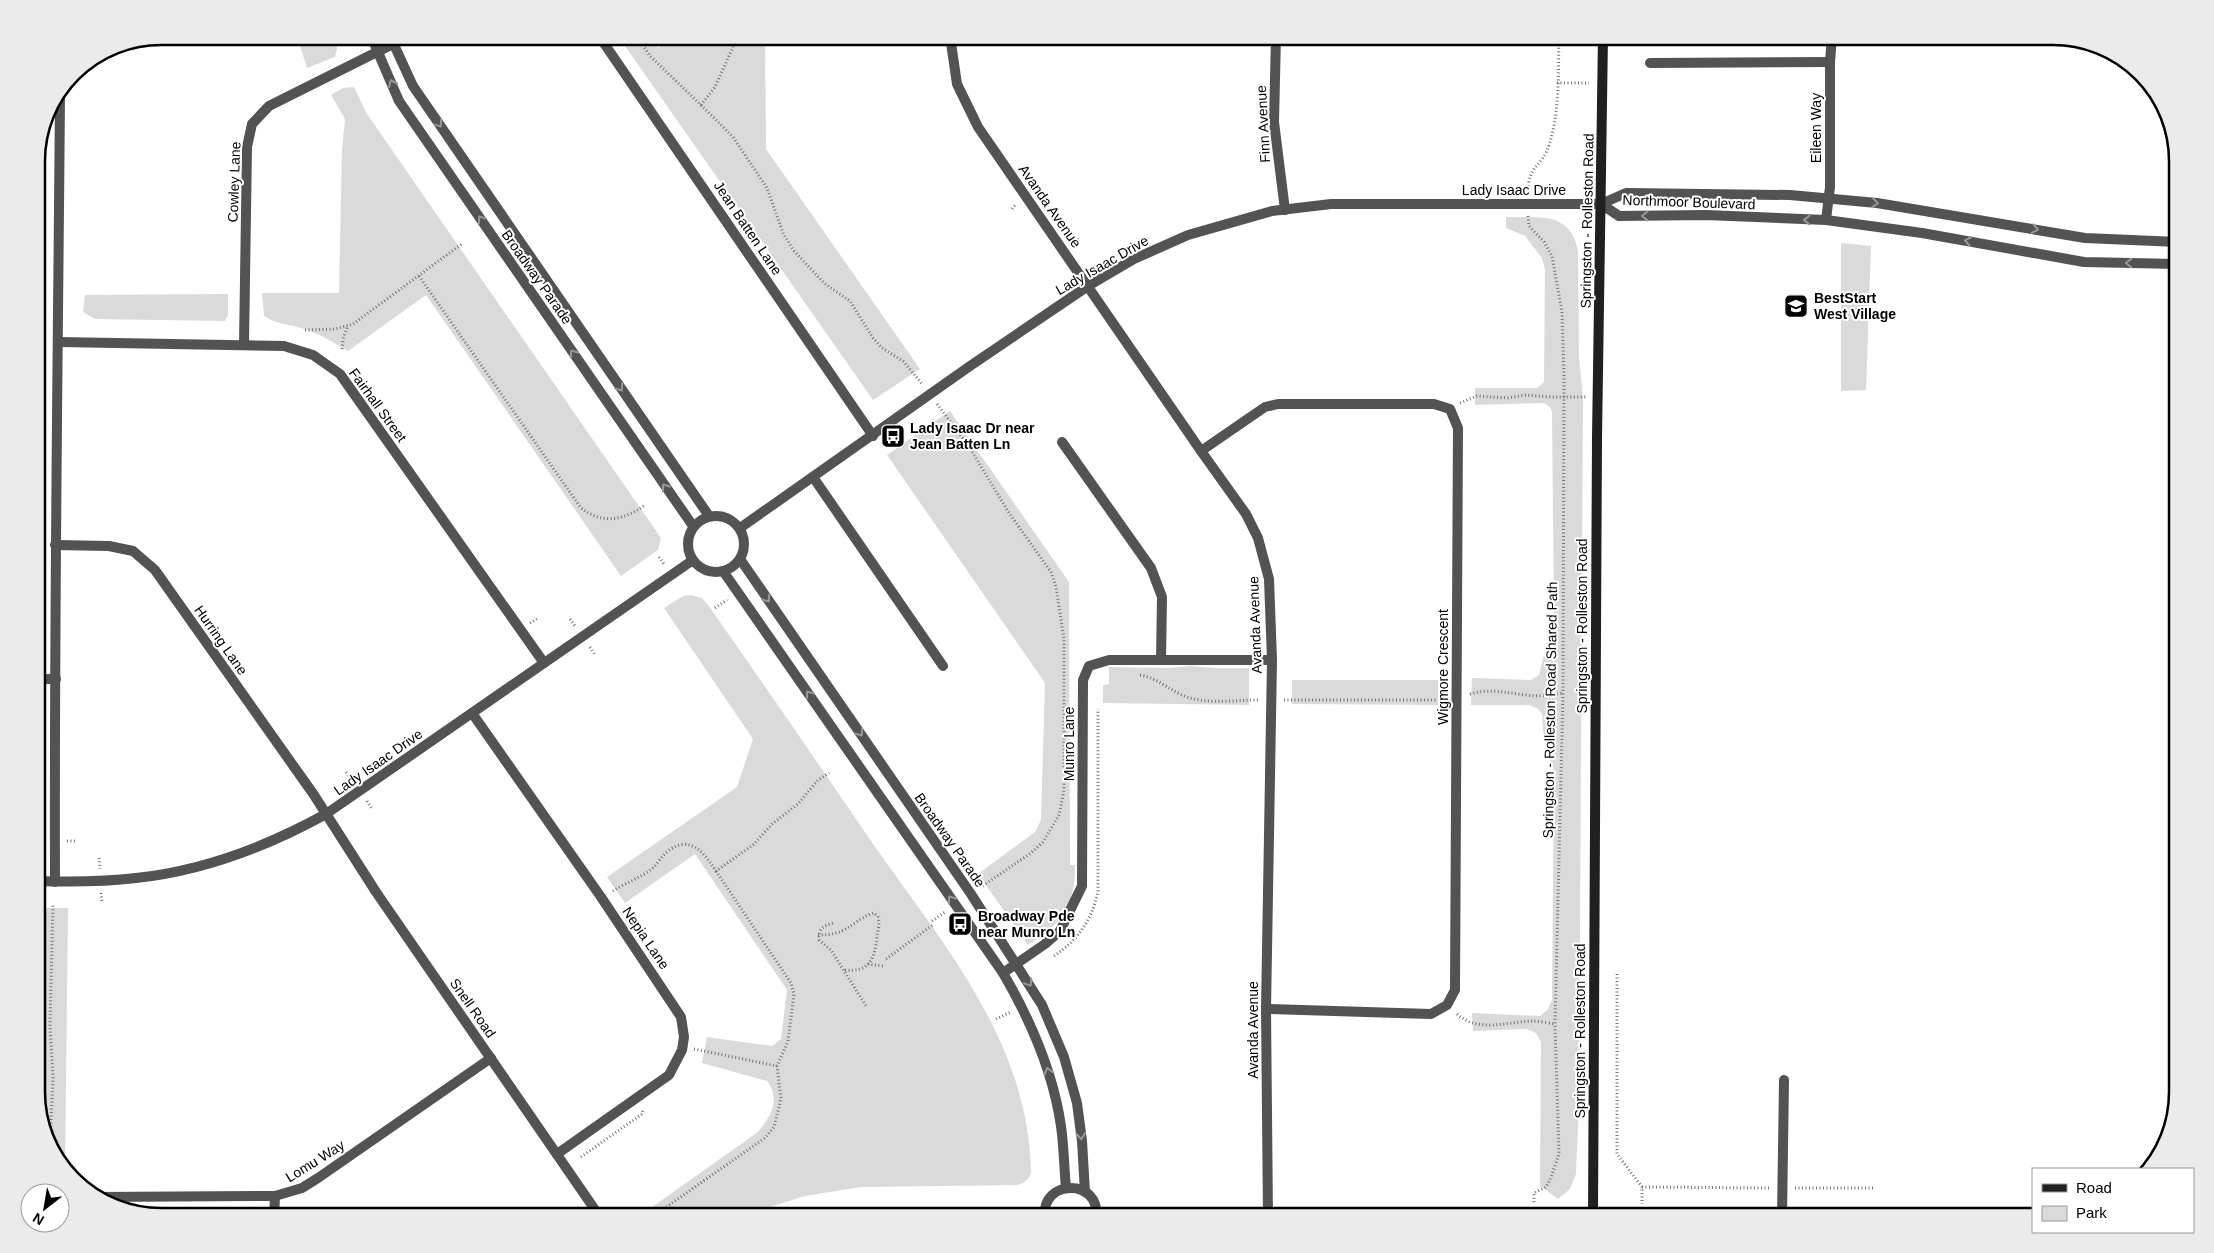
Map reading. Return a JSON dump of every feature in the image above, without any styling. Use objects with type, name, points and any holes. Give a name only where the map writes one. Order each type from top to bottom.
[{"type":"main road","name":"Springston - Rolleston Road","points":[[1593,1208],[1597,438],[1603,45]]},
{"type":"street","name":"Broadway Parade","points":[[375,45],[399,101],[694,526]]},
{"type":"street","name":"Cowley Lane","points":[[244,345],[246,147],[252,124],[269,106],[378,52],[386,45]]},
{"type":"street","name":"Broadway Parade","points":[[393,45],[413,86],[709,516]]},
{"type":"street","name":"Jean Batten Lane","points":[[605,45],[873,436]]},
{"type":"street","name":"Avanda Avenue","points":[[951,45],[957,84],[978,127],[1201,451],[1234,495],[1258,538],[1269,579],[1272,660],[1266,1009],[1268,1208]]},
{"type":"street","name":"Finn Avenue","points":[[1276,45],[1274,122],[1285,210]]},
{"type":"street","name":"Eileen Way","points":[[1826,220],[1829,199],[1831,45]]},
{"type":"street","points":[[1650,63],[1830,62]]},
{"type":"street","points":[[55,882],[55,544],[59,342],[60,105]]},
{"type":"street","name":"Northmoor Boulevard","points":[[1601,204],[1626,193],[1726,193],[1829,199],[1918,210],[2085,238],[2169,242]]},
{"type":"street","name":"Lady Isaac Drive","points":[[740,528],[930,394],[1088,286],[1134,259],[1188,235],[1243,218],[1331,204],[1601,204]]},
{"type":"street","name":"Northmoor Boulevard","points":[[1601,204],[1619,216],[1706,215],[1826,220],[1922,233],[2084,262],[2169,264]]},
{"type":"street","name":"Fairhall Street","points":[[59,342],[284,346],[313,355],[340,374],[544,662]]},
{"type":"street","name":"Wigmore Crescent","points":[[1201,451],[1265,407],[1278,404],[1434,404],[1450,409],[1458,428],[1457,699],[1455,990],[1446,1006]]},
{"type":"street","points":[[1062,442],[1151,568],[1162,597],[1161,660]]},
{"type":"street","points":[[812,477],[943,666]]},
{"type":"street","points":[[709,516],[721,516],[732,520],[740,528],[744,544],[740,559],[723,571],[706,570],[693,560],[688,543],[694,526],[700,520],[709,516]]},
{"type":"street","name":"Hurring Lane","points":[[55,544],[109,546],[133,551],[154,570],[326,814]]},
{"type":"street","name":"Broadway Parade","points":[[740,559],[971,894],[1042,1006],[1057,1039],[1071,1081],[1080,1126],[1085,1192]]},
{"type":"street","name":"Lady Isaac Drive","points":[[45,882],[136,878],[208,863],[265,844],[326,814],[693,560]]},
{"type":"street","points":[[723,571],[1003,973],[1030,1023],[1050,1076],[1061,1126],[1066,1188]]},
{"type":"street","name":"Munro Lane","points":[[1003,973],[1060,931],[1082,886],[1083,695],[1085,672],[1089,666],[1109,660],[1272,660]]},
{"type":"street","points":[[45,679],[56,679]]},
{"type":"street","name":"Nepia Lane","points":[[472,713],[601,897],[681,1018],[684,1037],[682,1047],[676,1065],[669,1075],[557,1154]]},
{"type":"street","name":"Snell Road","points":[[326,814],[376,892],[594,1208]]},
{"type":"street","points":[[1266,1009],[1431,1014],[1446,1006]]},
{"type":"street","name":"Lomu Way","points":[[113,1197],[276,1196],[302,1188],[491,1058]]},
{"type":"street","points":[[1782,1208],[1784,1080]]},
{"type":"street","points":[[1046,1208],[1048,1199],[1059,1190],[1076,1188],[1085,1192],[1094,1201],[1095,1208]]},
{"type":"street","points":[[275,1208],[276,1196]]},
{"type":"path","points":[[643,45],[650,56],[733,137],[767,188],[783,233],[794,251],[824,283],[850,301],[873,338],[882,348],[903,361],[930,394],[968,445],[1009,513],[1051,572],[1056,587],[1064,639],[1064,790],[1059,815],[1043,842],[1031,853],[971,894]]},
{"type":"path","points":[[701,105],[715,86],[734,45]]},
{"type":"path","points":[[1528,178],[1542,160],[1550,145],[1557,83],[1559,45]]},
{"type":"path","points":[[1557,83],[1587,83]]},
{"type":"path","name":"Springston - Rolleston Road Shared Path","points":[[1528,226],[1549,249],[1559,291],[1564,331],[1563,693],[1555,1024],[1559,1154],[1546,1187],[1534,1194]]},
{"type":"path","points":[[305,330],[335,329],[349,326],[366,316],[463,243]]},
{"type":"path","points":[[419,276],[581,508],[597,518],[616,520],[635,512],[645,505]]},
{"type":"path","points":[[342,349],[343,339],[349,326]]},
{"type":"path","points":[[1465,400],[1471,397],[1487,395],[1507,398],[1526,395],[1563,398],[1584,397]]},
{"type":"path","points":[[1132,675],[1148,676],[1189,698],[1214,701],[1457,699],[1472,693],[1494,690],[1527,696],[1548,696],[1563,693]]},
{"type":"path","points":[[1052,958],[1078,937],[1088,923],[1098,891],[1098,706]]},
{"type":"path","points":[[716,871],[752,845],[772,824],[798,804],[818,780],[829,773]]},
{"type":"path","points":[[601,897],[654,867],[664,855],[679,845],[691,845],[698,848],[716,871],[791,983],[794,994],[788,1041],[777,1066],[781,1100],[774,1127],[765,1138],[665,1208]]},
{"type":"path","points":[[51,1128],[53,1077],[50,1026],[53,904]]},
{"type":"path","points":[[886,959],[955,905]]},
{"type":"path","points":[[818,935],[837,933],[848,929],[866,916],[874,913],[879,921],[874,955],[868,964],[860,970],[844,970]]},
{"type":"path","points":[[833,923],[823,926],[818,935],[819,940],[831,950],[866,1006]]},
{"type":"path","points":[[868,964],[883,966]]},
{"type":"path","points":[[1617,974],[1617,1154],[1642,1187],[1641,1208]]},
{"type":"path","points":[[1446,1006],[1471,1023],[1504,1024],[1533,1021],[1555,1024]]},
{"type":"path","points":[[682,1047],[777,1066]]},
{"type":"path","points":[[1642,1187],[1875,1188]]},
{"type":"green space","points":[[300,45],[336,45],[335,57],[307,68]]},
{"type":"green space","points":[[624,45],[656,45],[658,48],[662,45],[765,45],[766,149],[920,369],[873,400]]},
{"type":"green space","points":[[354,87],[367,114],[661,538],[658,550],[621,576],[426,295],[348,351],[313,332],[277,322],[264,316],[262,293],[339,293],[342,149],[345,119],[331,95],[343,88]]},
{"type":"green space","points":[[1506,217],[1541,217],[1560,222],[1574,238],[1578,251],[1579,357],[1583,398],[1579,1104],[1576,1174],[1570,1189],[1558,1199],[1540,1186],[1541,1042],[1536,1033],[1527,1029],[1473,1031],[1472,1013],[1540,1016],[1548,1009],[1552,1000],[1554,771],[1544,740],[1542,714],[1537,708],[1529,705],[1471,705],[1472,678],[1531,680],[1539,675],[1554,614],[1552,412],[1550,407],[1544,403],[1475,405],[1475,388],[1537,388],[1544,382],[1545,270],[1542,258],[1525,236],[1506,228]]},
{"type":"green space","points":[[1841,243],[1871,246],[1866,390],[1841,391]]},
{"type":"green space","points":[[228,294],[228,315],[225,321],[95,319],[83,312],[85,295]]},
{"type":"green space","points":[[950,411],[1069,582],[1070,865],[1075,865],[1074,880],[1069,903],[1064,913],[1050,929],[1028,945],[978,874],[1035,832],[1041,820],[1045,683],[887,455]]},
{"type":"green space","points":[[691,595],[702,598],[708,605],[871,841],[926,917],[976,995],[998,1036],[1015,1079],[1026,1123],[1031,1171],[1029,1178],[1023,1183],[1018,1185],[861,1187],[805,1196],[768,1208],[651,1208],[758,1132],[767,1120],[774,1101],[767,1081],[702,1063],[707,1037],[772,1046],[781,1039],[787,990],[695,854],[625,903],[607,877],[737,787],[753,739],[664,608],[683,596]]},
{"type":"green space","points":[[1192,666],[1249,668],[1249,705],[1103,703],[1103,685],[1109,684],[1109,667],[1169,668]]},
{"type":"green space","points":[[1292,680],[1438,680],[1438,705],[1292,704]]},
{"type":"green space","points":[[45,908],[68,908],[65,1156],[51,1129],[45,1099]]},
{"type":"place","name":"BestStart West Village","points":[[1796,306]]},
{"type":"place","name":"Lady Isaac Dr near Jean Batten Ln","points":[[893,436]]},
{"type":"place","name":"Broadway Pde near Munro Ln","points":[[960,924]]}]
